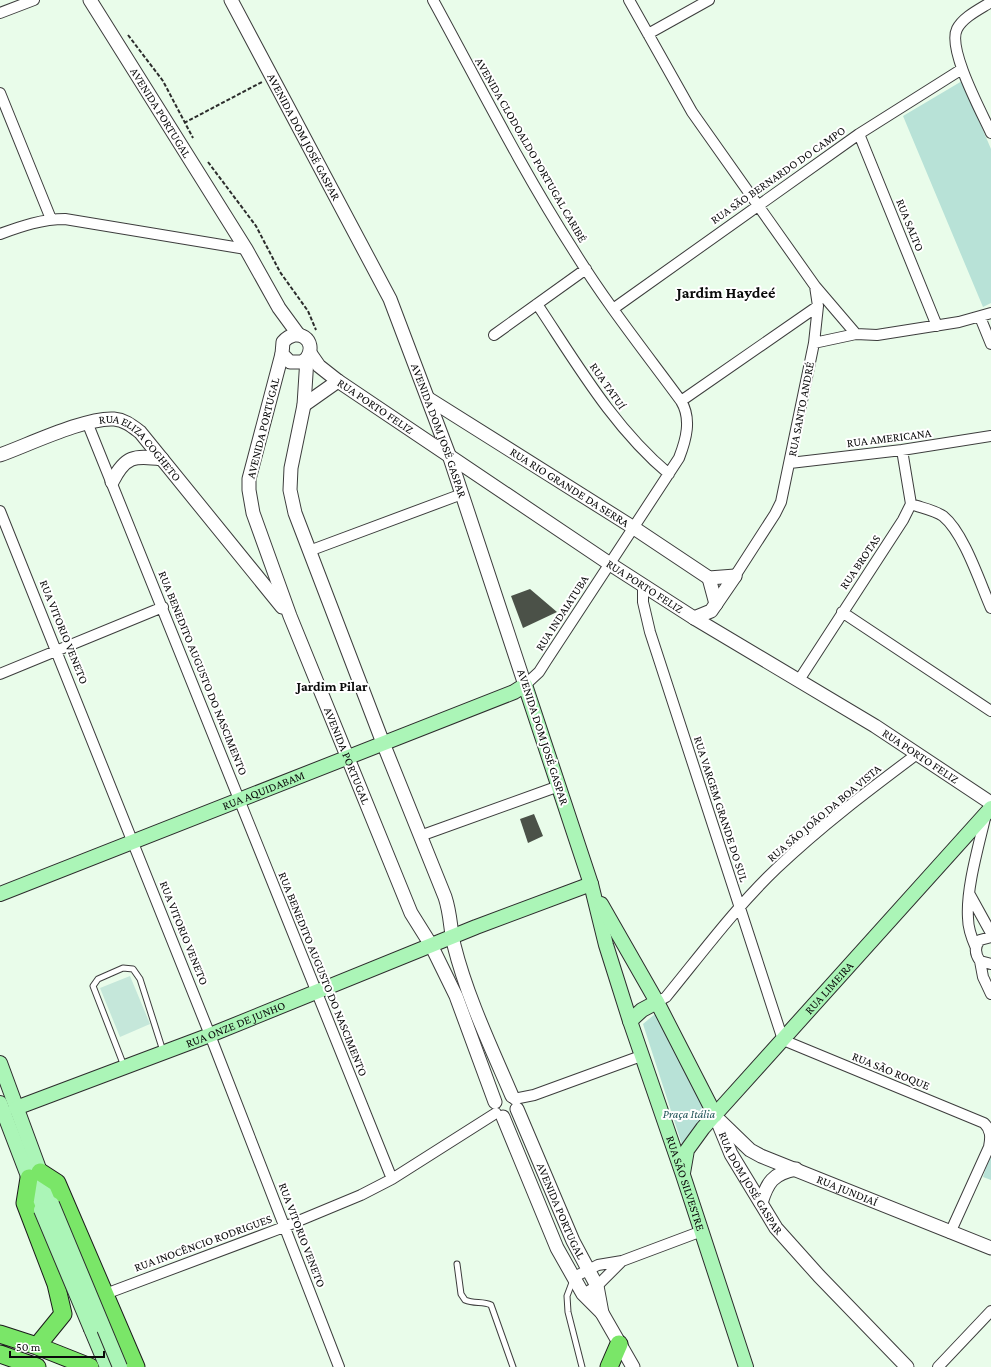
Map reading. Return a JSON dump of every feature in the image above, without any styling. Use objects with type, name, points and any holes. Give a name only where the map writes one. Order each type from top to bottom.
[{"type":"highway","points":[[37,1346],[63,1314],[56,1284],[25,1203],[35,1175],[57,1183],[106,1294],[136,1367]]},
{"type":"highway","points":[[0,1334],[37,1346],[90,1367]]},
{"type":"highway","points":[[609,1367],[619,1344]]},
{"type":"highway","points":[[0,1354],[37,1367]]},
{"type":"main road","name":"RUA AQUIDABAM","points":[[0,894],[134,843],[346,757],[514,692],[525,685]]},
{"type":"main road","name":"AVENIDA DOM JOSÉ GASPAR","points":[[525,685],[591,884]]},
{"type":"main road","name":"RUA LIMEIRA","points":[[683,1175],[687,1150],[715,1115],[990,808]]},
{"type":"main road","name":"RUA ONZE DE JUNHO","points":[[5,1109],[125,1067],[315,993],[452,936],[591,884]]},
{"type":"main road","name":"RUA DOM JOSÉ GASPAR","points":[[591,884],[620,939],[657,1002],[715,1115]]},
{"type":"main road","name":"RUA SÃO SILVESTRE","points":[[591,884],[606,945],[641,1056],[702,1231],[746,1367]]},
{"type":"main road","points":[[630,1021],[642,1010],[657,1002]]},
{"type":"main road","points":[[0,1063],[5,1109],[35,1175],[91,1329],[107,1367]]},
{"type":"main road","points":[[672,1144],[687,1150]]},
{"type":"main road","points":[[47,1207],[120,1367]]},
{"type":"main road","points":[[91,1329],[99,1367]]},
{"type":"street","points":[[0,13],[34,0]]},
{"type":"street","name":"AVENIDA PORTUGAL","points":[[90,0],[246,249],[279,308],[298,334]]},
{"type":"street","name":"AVENIDA DOM JOSÉ GASPAR","points":[[231,0],[383,285],[403,329],[449,455],[525,685]]},
{"type":"street","name":"AVENIDA CLODOALDO PORTUGAL CARIBÉ","points":[[433,0],[551,214],[613,309]]},
{"type":"street","name":"RUA SANTO ANDRÉ","points":[[629,0],[692,112],[815,286],[818,306],[814,343],[790,463],[780,502],[775,514],[713,608]]},
{"type":"street","points":[[648,34],[709,0]]},
{"type":"street","points":[[991,2],[965,20],[958,27],[955,34],[955,42],[962,69],[991,133]]},
{"type":"street","name":"RUA SÃO BERNARDO DO CAMPO","points":[[613,309],[859,134],[962,69]]},
{"type":"street","points":[[0,93],[50,219]]},
{"type":"street","name":"RUA SALTO","points":[[859,134],[937,326]]},
{"type":"street","points":[[0,234],[30,223],[50,219],[65,219],[246,249]]},
{"type":"street","points":[[494,334],[586,269]]},
{"type":"street","points":[[815,286],[856,334]]},
{"type":"street","name":"RUA TATUÍ","points":[[537,304],[597,395],[622,428],[640,448],[669,474]]},
{"type":"street","points":[[681,401],[818,306]]},
{"type":"street","name":"AVENIDA PORTUGAL","points":[[279,308],[282,348],[249,479],[249,490],[253,513],[290,616],[346,757],[411,913],[431,945],[466,1018],[498,1111],[558,1248],[583,1294],[602,1313],[633,1367]]},
{"type":"street","name":"RUA INDAIATUBA","points":[[525,685],[542,666],[634,528],[679,458],[684,445],[687,430],[685,407],[613,309]]},
{"type":"street","points":[[814,343],[856,334],[877,335],[937,326],[980,318],[991,313]]},
{"type":"street","points":[[980,318],[991,344]]},
{"type":"street","points":[[292,334],[298,334],[308,341],[308,355],[296,363],[290,362],[282,348],[292,334]]},
{"type":"street","name":"AVENIDA PORTUGAL","points":[[308,355],[304,405],[291,468],[290,490],[295,513],[383,743],[449,908],[452,936],[465,981],[573,1241],[597,1286],[602,1313]]},
{"type":"street","name":"RUA PORTO FELIZ","points":[[308,355],[338,381],[610,564],[720,634],[876,726],[917,754],[990,808]]},
{"type":"street","points":[[304,405],[338,381]]},
{"type":"street","name":"RUA RIO GRANDE DA SERRA","points":[[429,398],[634,528],[709,578]]},
{"type":"street","name":"RUA ELIZA COGHETO","points":[[0,455],[87,422],[113,419],[128,422],[140,432],[290,616]]},
{"type":"street","name":"RUA BENEDITO AUGUSTO DO NASCIMENTO","points":[[87,422],[163,607],[315,993],[392,1179]]},
{"type":"street","name":"RUA AMERICANA","points":[[790,463],[902,450],[991,436]]},
{"type":"street","points":[[902,450],[911,504],[933,511],[942,516],[952,525],[960,538],[991,608]]},
{"type":"street","points":[[112,482],[119,467],[133,458],[143,456],[162,459]]},
{"type":"street","points":[[309,551],[462,494]]},
{"type":"street","name":"RUA BROTAS","points":[[799,680],[903,520],[911,504]]},
{"type":"street","name":"RUA VITORIO VENETO","points":[[0,511],[210,1034],[339,1367]]},
{"type":"street","points":[[246,561],[270,560]]},
{"type":"street","points":[[720,634],[713,608],[709,578],[735,576]]},
{"type":"street","name":"RUA VARGEM GRANDE DO SUL","points":[[643,585],[643,602],[650,632],[783,1040]]},
{"type":"street","points":[[0,674],[163,607]]},
{"type":"street","points":[[694,618],[713,608]]},
{"type":"street","points":[[842,612],[991,711]]},
{"type":"street","name":"RUA SÃO JOÃO DA BOA VISTA","points":[[657,1002],[666,996],[740,906],[807,840],[917,754]]},
{"type":"street","points":[[420,836],[559,786]]},
{"type":"street","points":[[990,808],[970,895],[968,919],[983,977],[991,994]]},
{"type":"street","points":[[970,895],[991,933]]},
{"type":"street","points":[[976,948],[980,940],[991,937]]},
{"type":"street","points":[[980,961],[991,964]]},
{"type":"street","name":"RUA SÃO ROQUE","points":[[783,1040],[984,1123],[988,1127],[991,1136],[989,1146],[950,1233]]},
{"type":"street","points":[[515,1102],[641,1056]]},
{"type":"street","points":[[504,1094],[515,1102],[513,1115],[498,1111],[504,1094]]},
{"type":"street","name":"RUA INOCÊNCIO RODRIGUES","points":[[63,1314],[106,1294],[284,1227],[361,1195],[392,1179],[498,1111]]},
{"type":"street","name":"RUA JUNDIAÍ","points":[[715,1115],[750,1150],[761,1156],[950,1233],[991,1248]]},
{"type":"street","name":"RUA DOM JOSÉ GASPAR","points":[[715,1115],[731,1154],[776,1228],[797,1253],[907,1367]]},
{"type":"street","points":[[760,1203],[765,1188],[770,1182],[787,1171],[796,1169]]},
{"type":"street","points":[[574,1277],[598,1265],[622,1261],[702,1231]]},
{"type":"street","points":[[583,1294],[597,1286],[622,1261]]},
{"type":"street","points":[[938,1367],[991,1310]]},
{"type":"lane","points":[[125,1067],[93,986],[98,979],[123,968],[133,969],[140,979],[164,1052]]},
{"type":"lane","points":[[457,1264],[461,1294],[466,1300],[471,1302],[485,1302],[491,1305],[513,1367]]},
{"type":"lane","points":[[574,1277],[567,1296],[568,1312],[582,1367]]},
{"type":"path","points":[[127,34],[163,81],[194,140]]},
{"type":"path","points":[[184,123],[272,77]]},
{"type":"path","points":[[204,157],[256,226],[280,272],[308,311],[319,336]]},
{"type":"green space","points":[[962,81],[991,149],[991,303],[983,307],[903,116]]},
{"type":"green space","points":[[130,976],[150,1024],[120,1037],[100,988]]},
{"type":"green space","name":"Praça Itália","points":[[655,1014],[708,1116],[683,1148],[643,1024]]},
{"type":"green space","points":[[991,1152],[991,1180],[983,1177]]},
{"type":"building","points":[[530,589],[557,612],[523,628],[511,596]]},
{"type":"building","points":[[534,814],[543,836],[528,843],[520,819]]},
{"type":"district","name":"Jardim Haydeé","points":[[726,292]]},
{"type":"district","name":"Jardim Pilar","points":[[332,686]]}]
